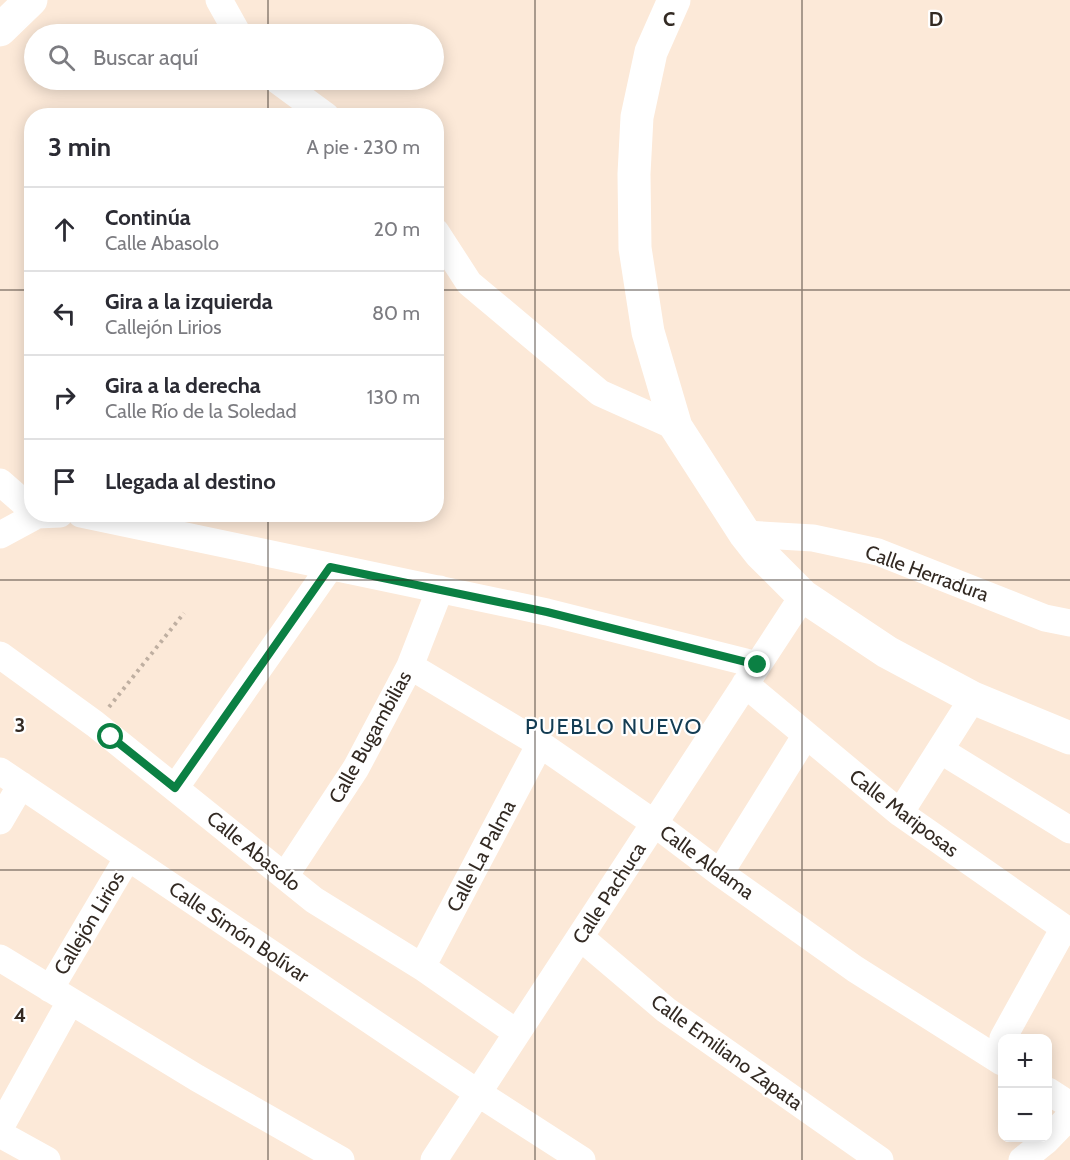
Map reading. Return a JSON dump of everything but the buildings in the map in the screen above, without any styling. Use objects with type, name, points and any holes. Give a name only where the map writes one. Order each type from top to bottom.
[{"type":"street","points":[[0,30],[31,0]]},
{"type":"street","points":[[219,0],[232,24]]},
{"type":"street","points":[[674,0],[651,52],[637,117],[634,174],[635,248],[648,332],[676,427],[745,534],[760,553],[803,596],[886,652],[973,698],[1070,738]]},
{"type":"street","points":[[291,90],[315,108]]},
{"type":"street","points":[[444,244],[469,283],[600,393],[676,427]]},
{"type":"street","points":[[0,482],[24,501]]},
{"type":"street","points":[[0,535],[25,522]]},
{"type":"street","points":[[119,522],[547,612],[751,674]]},
{"type":"street","name":"Calle Herradura","points":[[745,534],[813,538],[878,552],[1045,618],[1070,622]]},
{"type":"street","points":[[175,788],[330,567]]},
{"type":"street","name":"Calle Bugambilias","points":[[285,876],[356,768],[410,666],[440,589]]},
{"type":"street","name":"Calle Pachuca","points":[[434,1160],[803,596]]},
{"type":"street","name":"Calle Abasolo","points":[[0,655],[95,724],[314,900],[422,967],[517,1033]]},
{"type":"street","name":"Calle Aldama","points":[[410,666],[540,744],[654,823],[855,969],[998,1048]]},
{"type":"street","name":"Calle Mariposas","points":[[751,674],[807,735],[900,813],[1067,930]]},
{"type":"street","points":[[900,813],[973,698]]},
{"type":"street","points":[[720,873],[807,735]]},
{"type":"street","name":"Calle La Palma","points":[[422,967],[540,744]]},
{"type":"street","points":[[940,750],[1070,830]]},
{"type":"street","points":[[0,821],[10,778]]},
{"type":"street","name":"Calle Simón Bolívar","points":[[10,778],[478,1093],[582,1160]]},
{"type":"street","name":"Callejón Lirios","points":[[0,1128],[60,996],[128,857]]},
{"type":"street","points":[[1008,1034],[1067,930]]},
{"type":"street","name":"Calle Emiliano Zapata","points":[[580,937],[666,1010],[880,1160]]},
{"type":"street","points":[[0,958],[197,1078],[341,1160]]},
{"type":"street","points":[[1052,1094],[1070,1105]]},
{"type":"street","points":[[1022,1160],[1046,1141],[1070,1116]]},
{"type":"street","points":[[0,1134],[47,1160]]},
{"type":"path","points":[[95,724],[184,613]]},
{"type":"district","name":"PUEBLO NUEVO","points":[[614,726]]},
{"type":"route","points":[[111,737],[175,788],[330,567],[547,612],[758,665]]}]
